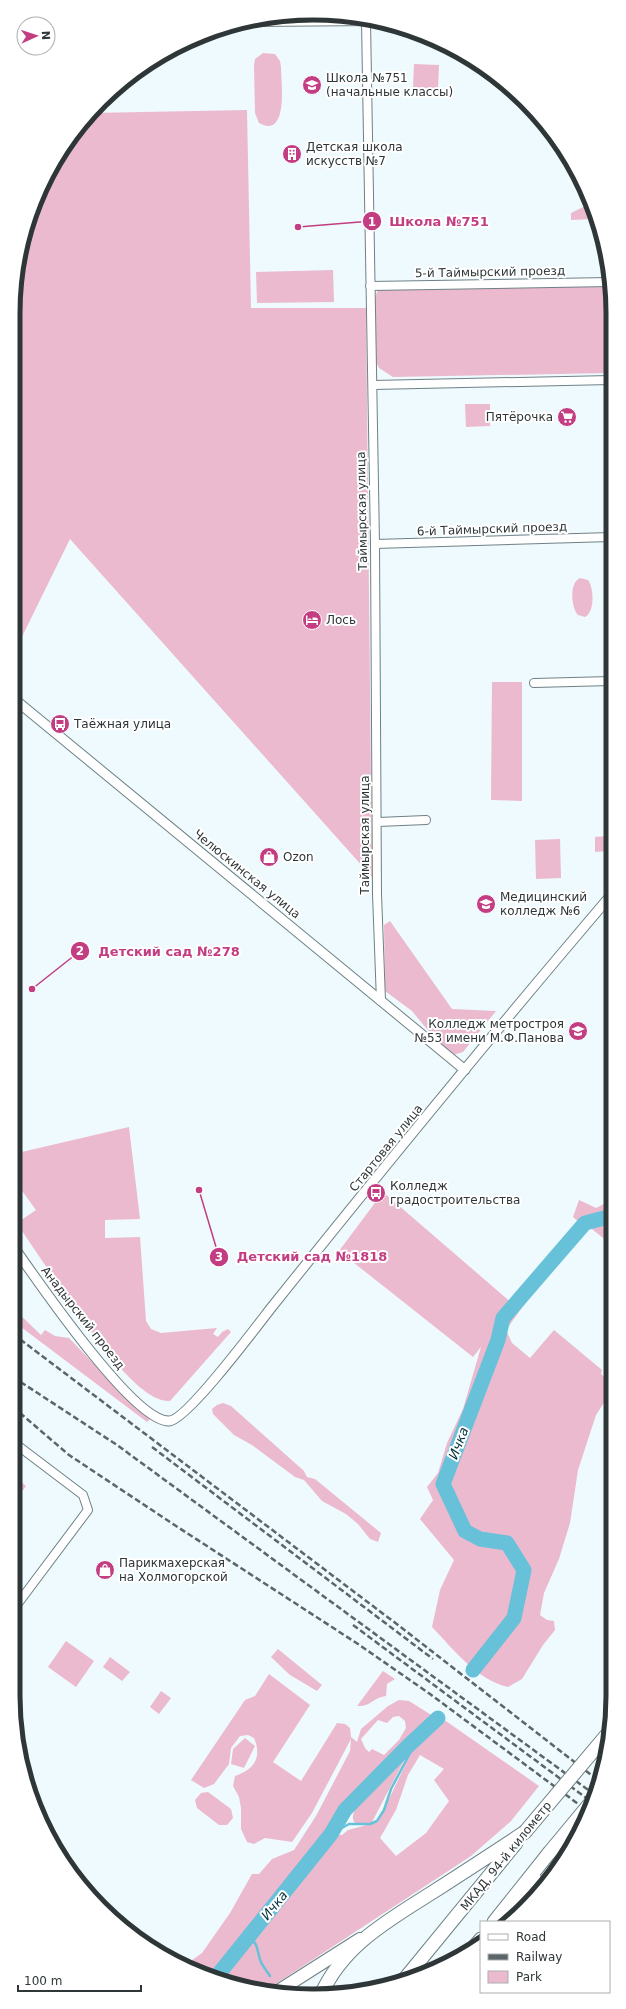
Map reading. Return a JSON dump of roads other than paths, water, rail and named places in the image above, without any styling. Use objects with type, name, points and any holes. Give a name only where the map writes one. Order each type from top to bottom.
[{"type":"highway","name":"МКАД, 94-й километр","points":[[411,1972],[602,1741]]},
{"type":"highway","points":[[495,1921],[581,1814]]},
{"type":"highway","points":[[324,1988],[332,1972],[346,1956],[372,1932],[525,1832]]},
{"type":"main road","points":[[520,1903],[549,1853]]},
{"type":"main road","points":[[286,1987],[372,1932]]},
{"type":"street","points":[[288,22],[334,21]]},
{"type":"street","name":"Таймырская улица","points":[[366,25],[373,385],[378,822],[377,894],[381,1001]]},
{"type":"street","name":"5-й Таймырский проезд","points":[[370,286],[604,282]]},
{"type":"street","points":[[373,385],[606,380]]},
{"type":"street","name":"6-й Таймырский проезд","points":[[375,544],[606,537]]},
{"type":"street","points":[[534,683],[606,681]]},
{"type":"street","name":"Челюскинская улица","points":[[20,704],[465,1070]]},
{"type":"street","points":[[378,822],[426,820]]},
{"type":"street","name":"Стартовая улица","points":[[179,1417],[190,1407],[247,1339],[465,1070],[606,901]]},
{"type":"street","name":"Анадырский проезд","points":[[20,1256],[54,1306],[105,1370],[144,1408],[158,1418],[169,1421],[179,1417]]},
{"type":"street","points":[[20,1447],[83,1495],[88,1510],[20,1601]]},
{"type":"waterway","name":"Ичка","points":[[473,1670],[514,1618],[524,1570],[507,1543],[480,1539],[465,1531],[443,1484],[498,1340],[503,1318],[585,1223],[606,1218]]},
{"type":"waterway","name":"Ичка","points":[[219,1973],[331,1834],[345,1810],[438,1718]]},
{"type":"waterway","name":"Ичка","points":[[331,1834],[349,1824],[370,1824],[377,1821],[384,1810],[391,1789],[418,1738]]},
{"type":"waterway","points":[[248,1937],[256,1945],[259,1958],[270,1976]]},
{"type":"railway","points":[[20,1339],[398,1625],[594,1777]]},
{"type":"railway","points":[[20,1382],[117,1445],[590,1791]]},
{"type":"railway","points":[[20,1413],[69,1455],[358,1644],[430,1694],[584,1808]]},
{"type":"railway","points":[[152,1447],[433,1659]]},
{"type":"railway","points":[[353,1625],[587,1799]]},
{"type":"place","name":"Школа №751 (начальные классы)","points":[[312,85]]},
{"type":"place","name":"Детская школа искусств №7","points":[[292,154]]},
{"type":"place","name":"Школа №751","points":[[298,227]]},
{"type":"place","name":"Пятёрочка","points":[[567,417]]},
{"type":"place","name":"Лось","points":[[312,620]]},
{"type":"place","name":"Таёжная улица","points":[[60,724]]},
{"type":"place","name":"Ozon","points":[[269,857]]},
{"type":"place","name":"Медицинский колледж №6","points":[[486,904]]},
{"type":"place","name":"Детский сад №278","points":[[32,989]]},
{"type":"place","name":"Колледж метростроя №53 имени М.Ф.Панова","points":[[578,1031]]},
{"type":"place","name":"Детский сад №1818","points":[[199,1190]]},
{"type":"place","name":"Колледж градостроительства","points":[[376,1193]]},
{"type":"place","name":"Парикмахерская на Холмогорской","points":[[105,1570]]}]
